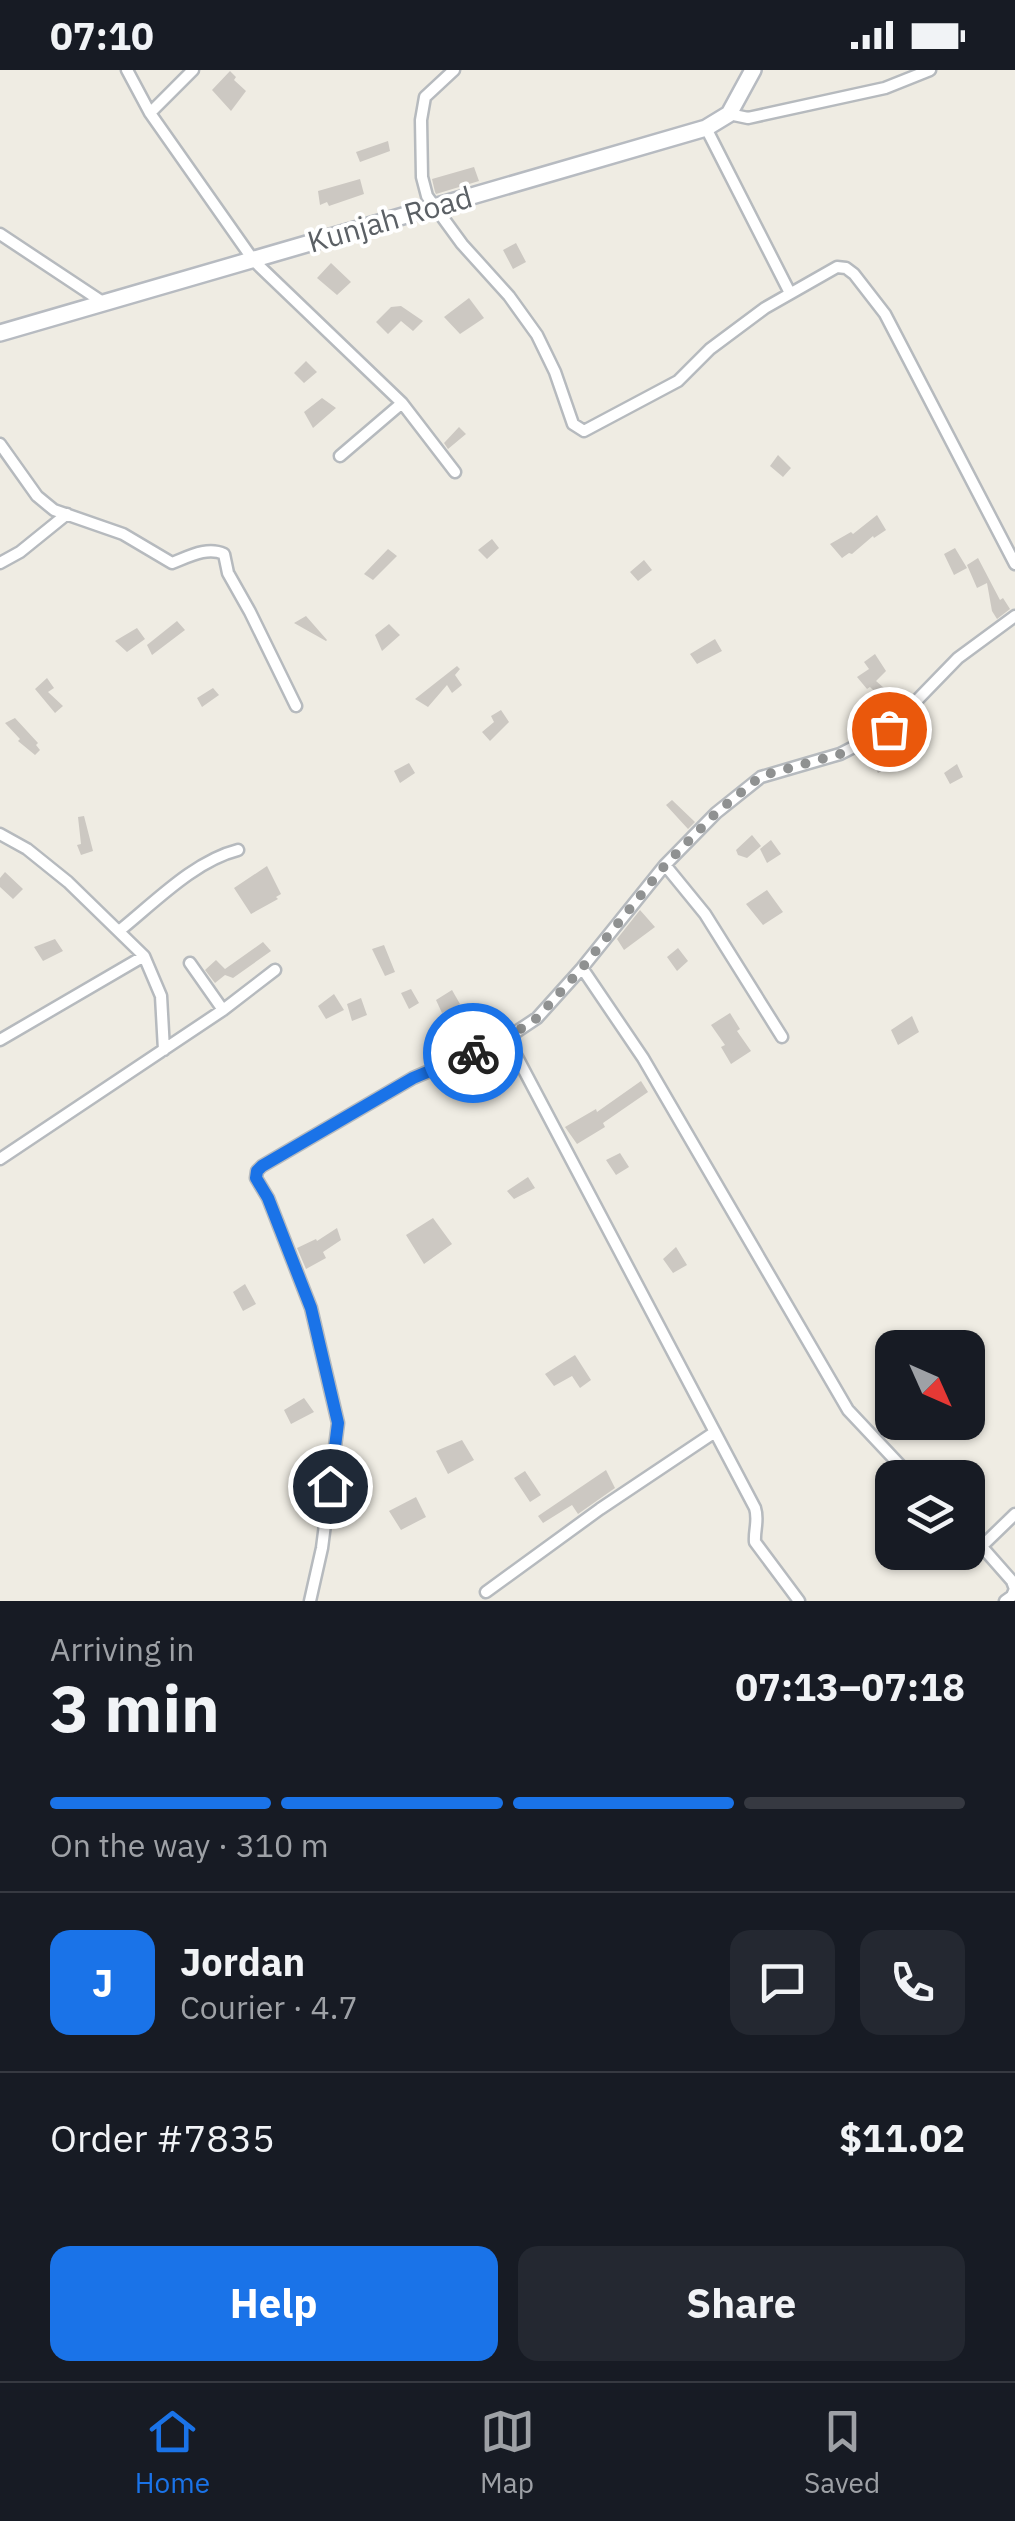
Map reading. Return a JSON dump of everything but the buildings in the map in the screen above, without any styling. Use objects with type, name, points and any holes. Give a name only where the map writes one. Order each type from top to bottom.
[{"type":"street","points":[[127,70],[150,113],[254,261],[402,403],[455,472]]},
{"type":"street","points":[[150,113],[193,70]]},
{"type":"street","points":[[454,70],[426,96],[421,120],[422,177],[427,196],[538,335],[573,424],[584,432],[678,381],[710,348],[765,308],[837,267],[846,268],[885,314],[904,347],[1015,564]]},
{"type":"street","name":"Kunjah Road","points":[[0,333],[706,128],[729,114],[754,70]]},
{"type":"street","points":[[888,86],[930,70]]},
{"type":"street","points":[[729,114],[748,118],[940,70]]},
{"type":"street","points":[[706,128],[790,293]]},
{"type":"street","points":[[0,234],[104,304]]},
{"type":"street","points":[[340,456],[402,403]]},
{"type":"street","points":[[0,444],[37,496],[54,510],[124,534],[172,563],[203,552],[215,550],[224,554],[228,572],[296,706]]},
{"type":"street","points":[[0,562],[20,552],[67,514]]},
{"type":"street","points":[[310,1601],[322,1548],[338,1423],[311,1308],[268,1198],[256,1178],[257,1171],[413,1078],[507,1038],[537,1018],[666,864],[716,813],[761,776],[840,754],[889,729],[958,658],[1015,616]]},
{"type":"street","points":[[0,834],[27,849],[68,882],[144,956],[161,996],[164,1050]]},
{"type":"street","points":[[119,931],[192,872],[238,850]]},
{"type":"street","points":[[666,864],[705,914],[782,1037]]},
{"type":"street","points":[[0,1040],[144,956]]},
{"type":"street","points":[[190,962],[223,1010]]},
{"type":"street","points":[[582,968],[643,1058],[848,1410],[895,1460]]},
{"type":"street","points":[[0,1159],[223,1010],[275,970]]},
{"type":"street","points":[[507,1038],[758,1516],[755,1542],[799,1601]]},
{"type":"street","points":[[486,1592],[715,1432]]},
{"type":"street","points":[[985,1543],[1015,1514]]},
{"type":"street","points":[[985,1550],[1012,1581],[1015,1589],[1005,1601]]},
{"type":"way so far","points":[[473,1053],[507,1038],[537,1018],[666,864],[716,813],[761,776],[840,754],[889,729]]},
{"type":"route","points":[[330,1486],[338,1423],[311,1308],[268,1198],[256,1178],[257,1171],[413,1078],[473,1053]]}]
